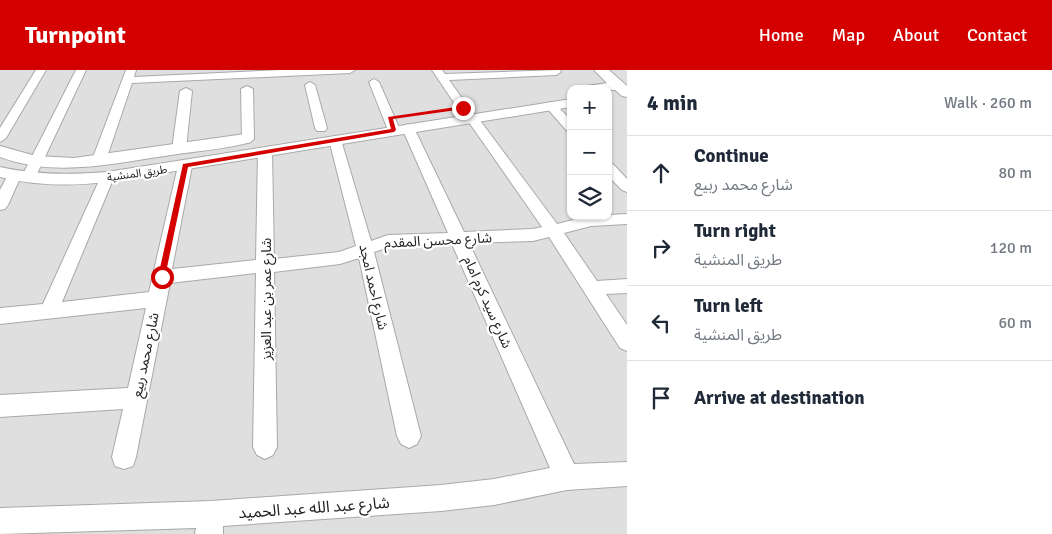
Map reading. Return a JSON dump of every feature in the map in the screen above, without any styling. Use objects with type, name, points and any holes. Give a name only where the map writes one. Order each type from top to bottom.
[{"type":"street","points":[[0,138],[41,70]]},
{"type":"street","points":[[0,205],[14,176],[37,161],[81,70]]},
{"type":"street","points":[[99,160],[129,75],[350,70]]},
{"type":"street","points":[[601,70],[625,87]]},
{"type":"street","points":[[619,70],[625,87]]},
{"type":"street","points":[[439,74],[556,72]]},
{"type":"street","points":[[439,74],[554,231],[627,342]]},
{"type":"street","points":[[374,82],[397,126]]},
{"type":"street","name":"شارع احمد امجد","points":[[310,85],[365,249],[409,436]]},
{"type":"street","points":[[612,88],[625,87]]},
{"type":"street","points":[[612,95],[625,87]]},
{"type":"street","points":[[247,89],[248,139]]},
{"type":"street","name":"شارع محمد ربيع","points":[[124,457],[162,277],[182,157],[186,91]]},
{"type":"street","name":"طريق المنشية","points":[[14,176],[66,181],[106,177],[248,139],[328,134],[397,126],[567,93]]},
{"type":"street","name":"طريق المنشية","points":[[467,113],[567,104]]},
{"type":"street","points":[[551,106],[567,124]]},
{"type":"street","name":"شارع سيد كرم امام","points":[[397,126],[458,238],[567,477]]},
{"type":"street","name":"طريق المنشية","points":[[0,151],[20,158],[37,161],[67,162],[182,157],[265,152],[328,134]]},
{"type":"street","name":"شارع عمر بن عبد العزيز","points":[[265,152],[265,447]]},
{"type":"street","points":[[612,171],[627,187]]},
{"type":"street","points":[[49,310],[106,177]]},
{"type":"street","name":"شارع محسن المقدم","points":[[162,277],[340,258],[380,243],[396,240],[533,235],[591,221],[627,219]]},
{"type":"street","points":[[592,288],[627,286]]},
{"type":"street","points":[[0,316],[157,299]]},
{"type":"street","points":[[0,406],[136,398]]},
{"type":"street","name":"شارع عبد الله عبد الحميد","points":[[0,521],[210,524],[468,496],[567,477],[627,474]]},
{"type":"shaded area","points":[[0,70],[627,70],[627,534],[0,534]]},
{"type":"route","points":[[162,277],[185,166],[394,130],[390,118],[463,108]]}]
